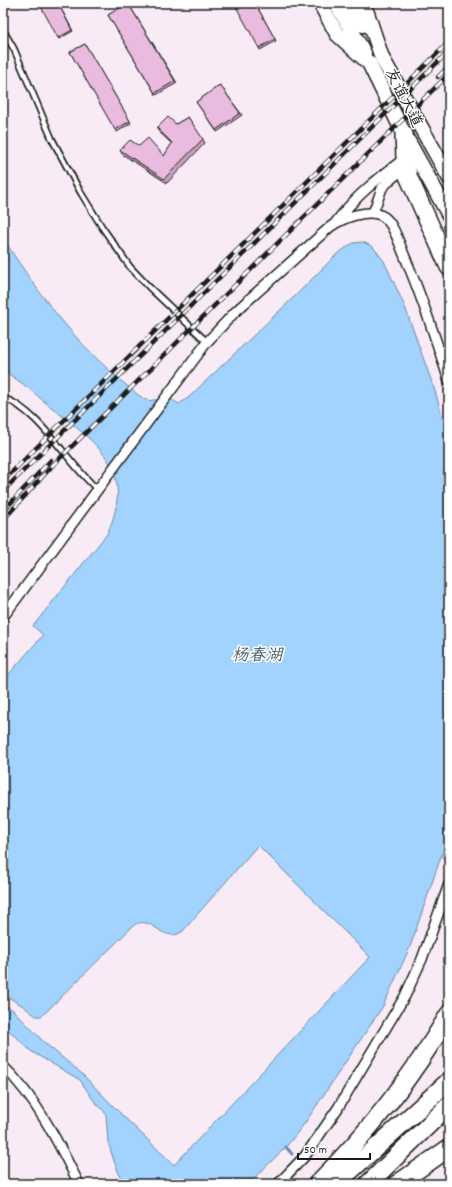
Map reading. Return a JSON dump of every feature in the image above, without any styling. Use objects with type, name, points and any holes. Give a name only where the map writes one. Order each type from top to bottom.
[{"type":"highway","points":[[404,134],[406,162],[412,185],[449,267]]},
{"type":"highway","points":[[317,1184],[385,1108],[438,1034],[449,1014]]},
{"type":"highway","points":[[336,1184],[449,1081]]},
{"type":"highway","points":[[368,1184],[449,1105]]},
{"type":"highway","points":[[397,1184],[449,1148]]},
{"type":"main road","name":"友谊大道","points":[[320,3],[337,34],[375,60],[449,176]]},
{"type":"main road","points":[[336,3],[375,60]]},
{"type":"main road","points":[[350,3],[375,60]]},
{"type":"main road","name":"友谊大道","points":[[362,3],[367,13],[375,60],[404,134],[449,215]]},
{"type":"street","points":[[335,224],[345,210],[360,194],[406,162]]},
{"type":"street","points":[[373,213],[382,188],[406,162]]},
{"type":"street","points":[[3,617],[207,342],[254,296],[335,224],[345,218],[373,213],[380,214],[386,218],[395,234],[423,302],[449,381]]},
{"type":"street","points":[[278,1184],[305,1156],[338,1108],[405,996],[422,959],[449,884]]},
{"type":"street","points":[[3,1066],[20,1084],[41,1112],[79,1184]]},
{"type":"lane","points":[[3,30],[14,49],[52,139],[80,193],[102,227],[130,267],[149,288],[207,342]]},
{"type":"lane","points":[[3,398],[18,405],[37,422],[88,481],[99,488]]},
{"type":"water","name":"杨春湖","points":[[3,238],[28,276],[55,312],[101,363],[144,399],[169,399],[179,404],[188,398],[337,254],[353,243],[363,242],[373,247],[384,261],[405,307],[435,391],[449,441],[449,828],[445,845],[410,947],[383,1006],[305,1123],[286,1147],[248,1184],[123,1184],[108,1142],[106,1115],[104,1111],[94,1101],[80,1080],[32,1052],[3,1025],[3,1004],[13,1010],[46,1044],[81,1073],[174,1165],[370,957],[258,845],[182,932],[175,935],[168,934],[147,923],[134,925],[42,1016],[36,1016],[3,994],[3,681],[43,635],[33,626],[107,534],[115,512],[117,493],[115,476],[109,462],[99,449],[86,436],[30,389],[3,371]]},
{"type":"building","points":[[39,3],[58,3],[72,30],[58,38]]},
{"type":"building","points":[[128,3],[175,81],[155,93],[108,15]]},
{"type":"building","points":[[234,3],[255,3],[275,39],[259,48]]},
{"type":"building","points":[[85,44],[130,121],[115,130],[70,52]]},
{"type":"building","points":[[220,85],[240,113],[216,130],[196,102]]},
{"type":"building","points":[[168,117],[176,124],[188,117],[203,139],[164,179],[120,150],[130,140],[139,146],[148,138],[164,156],[172,143],[157,128]]},
{"type":"waterway","points":[[286,1147],[292,1154]]},
{"type":"railway","points":[[3,481],[449,42]]},
{"type":"railway","points":[[3,491],[449,51]]},
{"type":"railway","points":[[438,77],[449,66]]},
{"type":"railway","points":[[3,520],[52,466],[449,74]]},
{"type":"railway","points":[[3,511],[51,460]]}]
